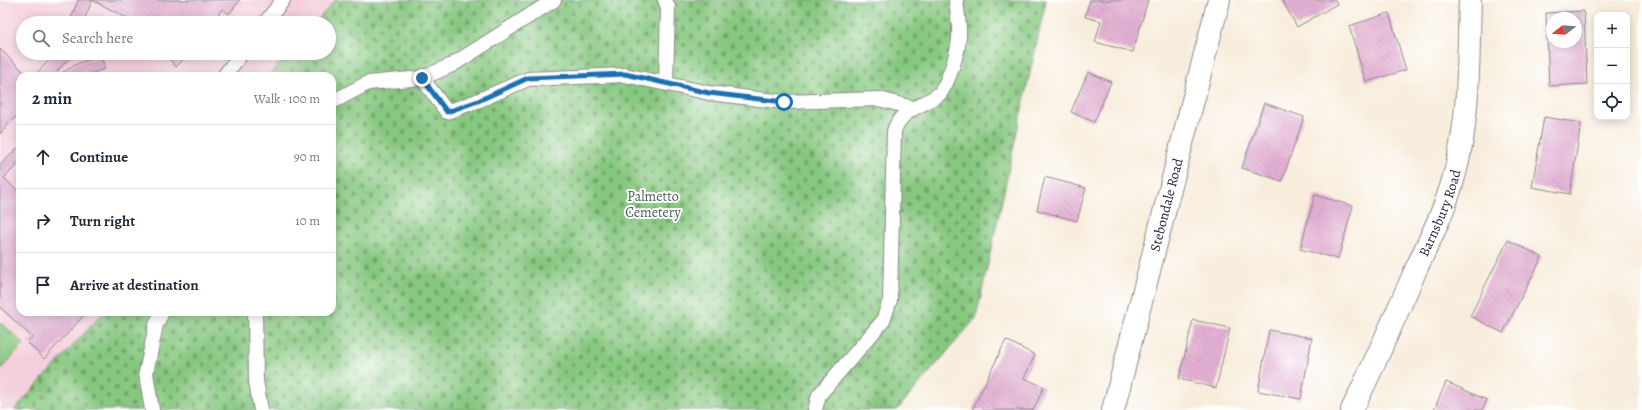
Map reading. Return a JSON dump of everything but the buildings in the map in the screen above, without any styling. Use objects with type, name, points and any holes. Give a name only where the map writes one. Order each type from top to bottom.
[{"type":"street","name":"Stebondale Road","points":[[1112,410],[1219,0]]},
{"type":"street","name":"Barnsbury Road","points":[[1352,410],[1372,370],[1444,208],[1456,169],[1464,123],[1468,66],[1470,0]]},
{"type":"lane","points":[[270,16],[283,0]]},
{"type":"lane","points":[[336,100],[368,83],[422,78],[452,65],[554,0]]},
{"type":"lane","points":[[665,0],[668,7],[666,83]]},
{"type":"lane","points":[[815,410],[819,395],[883,321],[890,300],[894,131],[897,121],[913,108],[939,94],[951,70],[959,38],[956,0]]},
{"type":"lane","points":[[227,72],[237,60]]},
{"type":"lane","points":[[422,78],[447,112],[478,101],[528,78],[625,74],[709,93],[784,102],[879,99],[913,108]]},
{"type":"lane","points":[[152,410],[146,373],[156,325],[160,316]]},
{"type":"lane","points":[[255,316],[256,381],[261,410]]},
{"type":"shaded area","points":[[0,0],[335,0],[321,16],[16,16],[16,60],[282,60],[271,72],[16,72],[16,316],[100,316],[14,410],[0,410]]},
{"type":"green space","name":"Palmetto Cemetery","points":[[335,0],[1046,0],[976,318],[897,410],[14,410],[100,316],[336,316],[336,72],[271,72],[282,60],[336,60],[336,16],[321,16]]},
{"type":"green space","points":[[0,322],[24,344],[0,370]]},
{"type":"route","points":[[422,78],[447,112],[478,101],[528,78],[625,74],[709,93],[784,102]]}]
